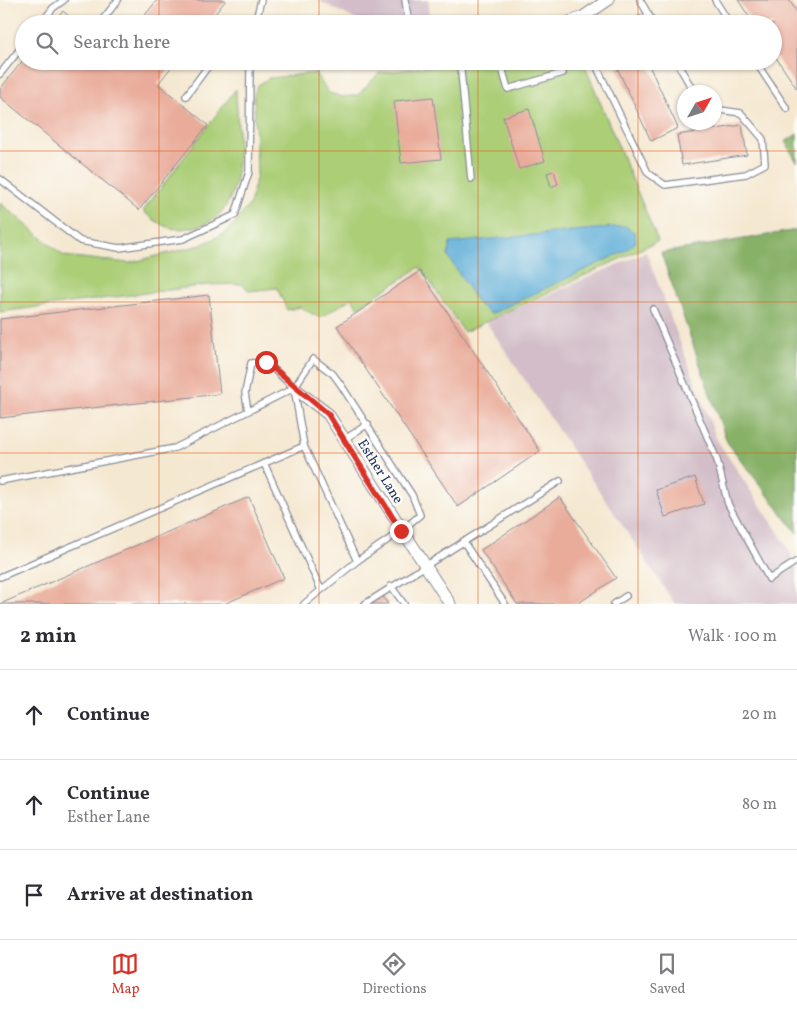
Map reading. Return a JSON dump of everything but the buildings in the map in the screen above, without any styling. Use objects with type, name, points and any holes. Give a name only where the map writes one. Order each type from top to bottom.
[{"type":"street","points":[[585,15],[600,2]]},
{"type":"street","name":"Esther Lane","points":[[294,388],[328,414],[401,531],[450,604]]},
{"type":"lane","points":[[48,15],[53,8],[64,0]]},
{"type":"lane","points":[[106,15],[118,0]]},
{"type":"lane","points":[[257,15],[260,0]]},
{"type":"lane","points":[[405,0],[408,15]]},
{"type":"lane","points":[[640,0],[649,15]]},
{"type":"lane","points":[[715,0],[724,15]]},
{"type":"lane","points":[[0,74],[15,55]]},
{"type":"lane","points":[[186,96],[205,70]]},
{"type":"lane","points":[[0,180],[80,241],[119,248],[183,239],[235,215],[248,172],[250,70]]},
{"type":"lane","points":[[461,70],[471,179]]},
{"type":"lane","points":[[503,70],[508,89],[563,73]]},
{"type":"lane","points":[[598,70],[648,173],[665,184],[746,174],[765,164],[763,139],[741,113],[722,110]]},
{"type":"lane","points":[[681,70],[690,85]]},
{"type":"lane","points":[[761,70],[786,109]]},
{"type":"lane","points":[[653,309],[717,460],[728,504],[769,580],[797,561]]},
{"type":"lane","points":[[0,481],[175,448],[294,388],[313,359],[332,374],[368,424],[412,495],[420,515],[401,531],[357,561],[304,604]]},
{"type":"lane","points":[[248,411],[245,393],[251,363],[266,362],[294,388],[304,446],[357,561]]},
{"type":"lane","points":[[344,440],[368,424]]},
{"type":"lane","points":[[0,577],[304,446]]},
{"type":"lane","points":[[264,463],[321,590]]},
{"type":"lane","points":[[365,604],[560,481]]},
{"type":"lane","points":[[463,541],[505,604]]},
{"type":"lane","points":[[392,586],[404,604]]},
{"type":"lane","points":[[614,604],[626,596]]},
{"type":"shaded area","points":[[318,0],[428,0],[430,15],[347,15]]},
{"type":"shaded area","points":[[646,252],[717,440],[788,547],[797,570],[797,604],[675,604],[486,322]]},
{"type":"green space","points":[[402,70],[587,70],[658,241],[464,332],[420,267],[358,307],[352,298],[320,318],[300,307],[287,310],[277,288],[249,291],[242,284],[208,285],[0,312],[0,203],[64,256],[129,263],[201,245],[227,232],[250,204],[257,174],[254,94],[258,85],[269,78],[315,73],[329,93],[343,97],[358,95],[379,73]]},
{"type":"green space","points":[[236,89],[238,127],[237,170],[233,189],[226,206],[213,219],[195,227],[179,229],[161,224],[143,211]]},
{"type":"green space","points":[[797,134],[797,162],[785,142]]},
{"type":"green space","points":[[797,230],[797,533],[727,442],[661,253]]},
{"type":"water","points":[[625,226],[635,233],[636,242],[625,251],[491,314],[478,304],[448,256],[450,243]]},
{"type":"route","points":[[266,362],[294,388],[328,414],[401,531]]}]
